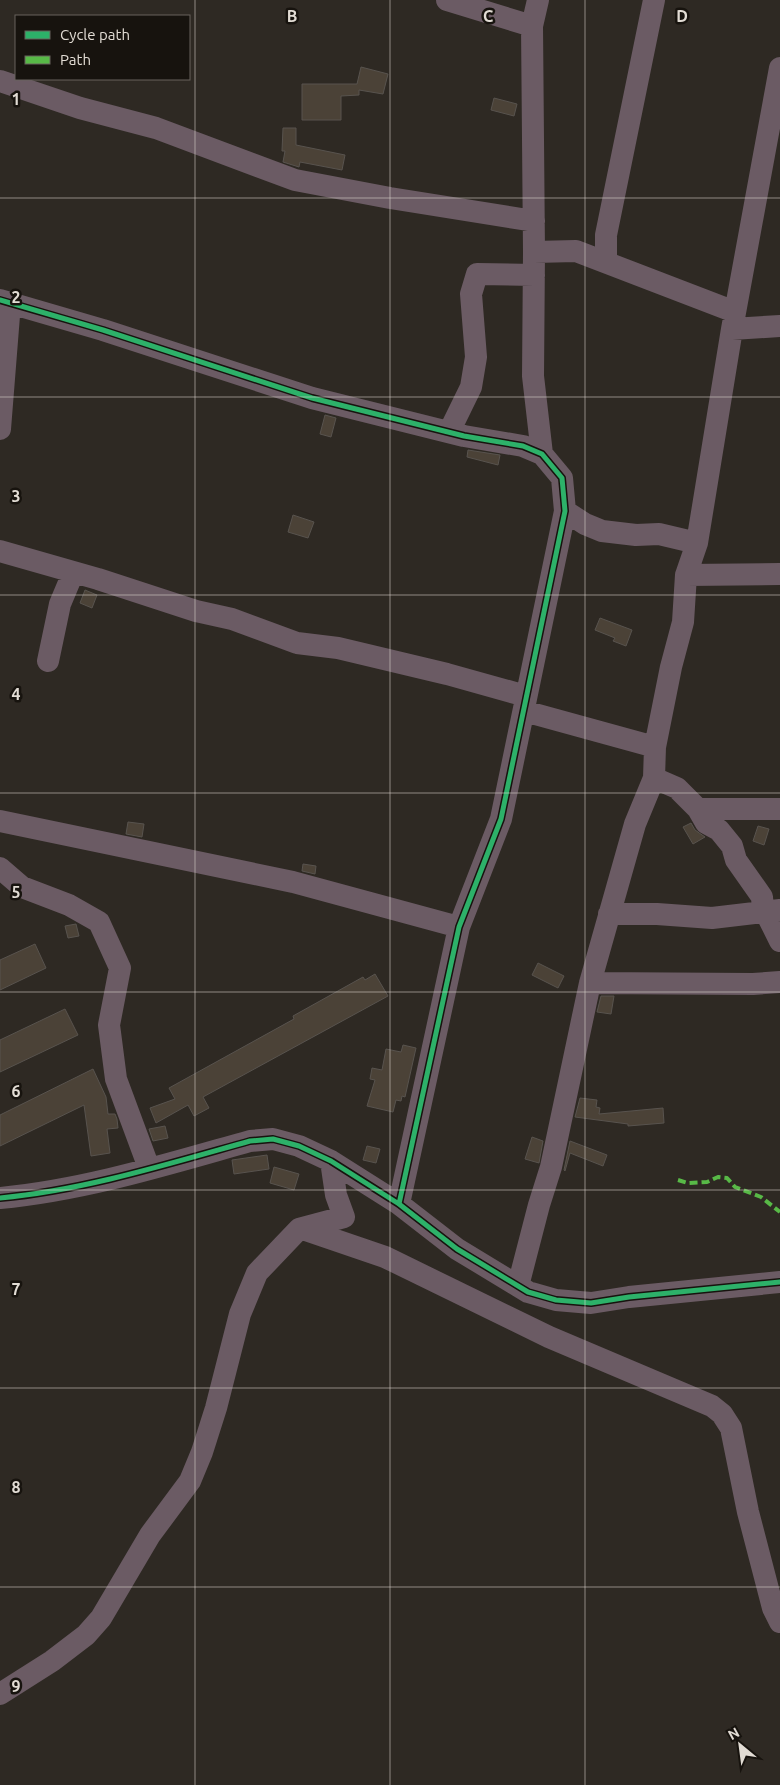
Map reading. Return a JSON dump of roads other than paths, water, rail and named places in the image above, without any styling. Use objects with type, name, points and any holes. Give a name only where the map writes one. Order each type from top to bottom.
[{"type":"street","points":[[447,0],[532,26]]},
{"type":"street","points":[[538,0],[532,26],[533,376],[542,454]]},
{"type":"street","points":[[606,262],[606,235],[654,0]]},
{"type":"street","points":[[0,80],[80,108],[156,128],[295,180],[390,198],[534,221]]},
{"type":"street","points":[[518,1286],[551,1167],[590,984],[635,824],[654,778],[655,747],[671,667],[683,622],[686,575],[697,543],[734,321],[779,80]]},
{"type":"street","points":[[534,252],[576,251],[606,262],[734,321],[780,326]]},
{"type":"street","points":[[449,432],[471,387],[476,357],[471,294],[478,274],[534,274]]},
{"type":"street","points":[[0,429],[5,301],[103,330],[312,398],[449,432],[523,446],[542,454],[562,478],[565,511],[501,819],[459,927],[399,1204]]},
{"type":"street","points":[[565,511],[585,524],[602,531],[636,535],[659,534],[697,543]]},
{"type":"street","points":[[0,551],[196,611],[232,618],[297,643],[338,648],[448,674],[525,704],[655,747]]},
{"type":"street","points":[[48,661],[60,604],[73,572]]},
{"type":"street","points":[[686,575],[780,574]]},
{"type":"street","points":[[654,778],[677,788],[698,809],[706,823],[719,830],[732,846],[736,860],[770,911],[780,941]]},
{"type":"street","points":[[698,809],[780,809]]},
{"type":"street","points":[[0,821],[293,882],[459,927]]},
{"type":"street","points":[[0,868],[22,887],[69,905],[99,922],[120,968],[109,1025],[116,1080],[149,1168]]},
{"type":"street","points":[[609,914],[657,914],[712,918],[770,911]]},
{"type":"street","points":[[590,984],[753,984],[780,982]]},
{"type":"street","points":[[0,1198],[25,1196],[89,1184],[250,1141],[273,1139],[299,1146],[331,1162],[399,1204],[457,1249],[528,1292],[556,1300],[591,1303],[629,1297],[780,1282]]},
{"type":"street","points":[[0,1694],[52,1661],[86,1635],[101,1618],[150,1534],[190,1481],[210,1426],[240,1314],[257,1273],[298,1229],[344,1217],[336,1195],[331,1162]]},
{"type":"street","points":[[303,1229],[386,1258],[549,1337],[712,1406],[722,1414],[730,1428],[748,1512],[773,1608],[780,1622]]}]
